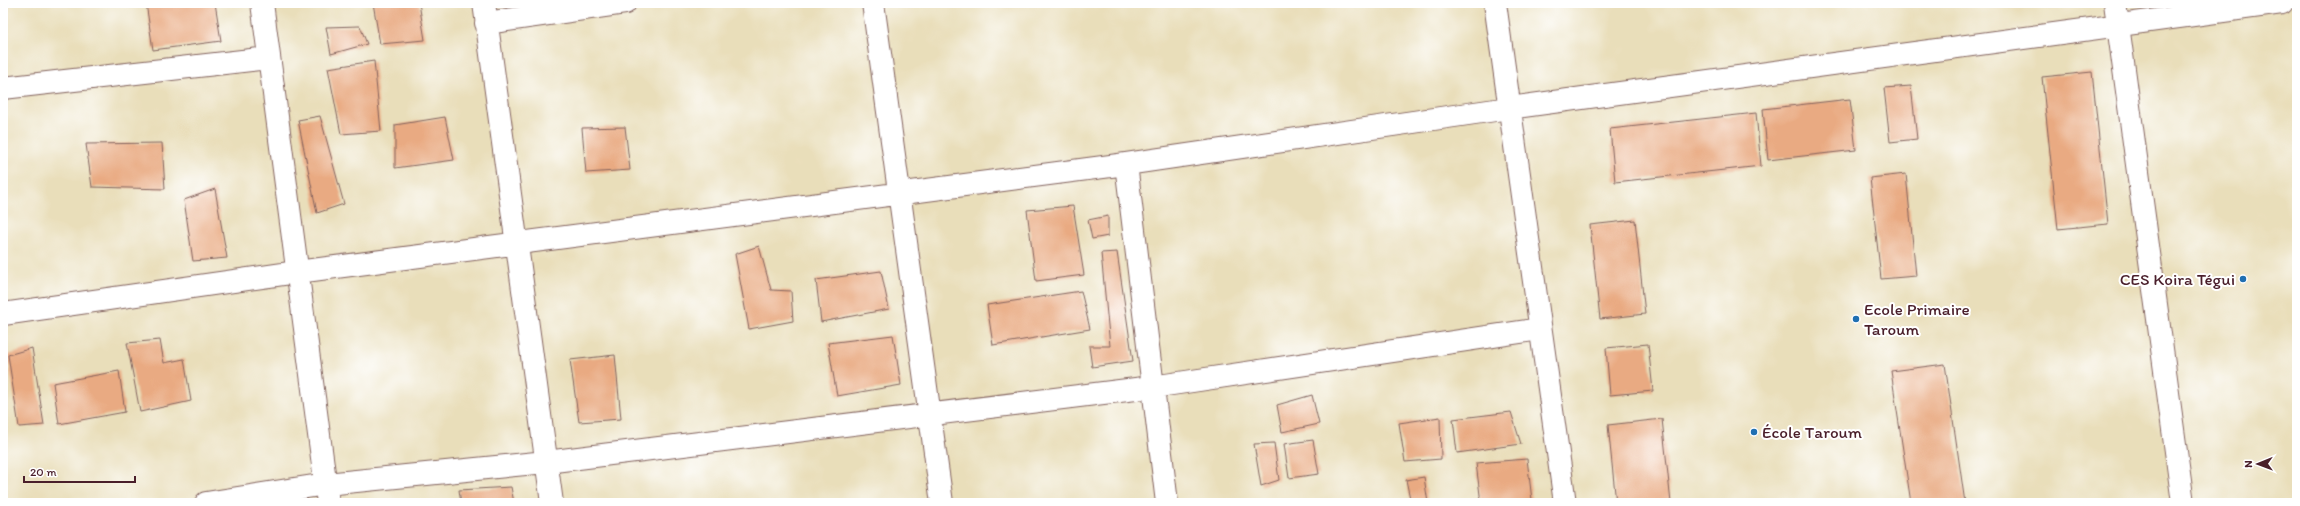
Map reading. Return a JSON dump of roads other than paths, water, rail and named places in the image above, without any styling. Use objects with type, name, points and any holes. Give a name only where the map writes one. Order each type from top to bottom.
[{"type":"street","points":[[262,3],[327,494]]},
{"type":"street","points":[[552,503],[485,13],[625,3]]},
{"type":"street","points":[[873,3],[942,503]]},
{"type":"street","points":[[1495,3],[1565,503]]},
{"type":"street","points":[[2115,3],[2183,503]]},
{"type":"street","points":[[3,314],[297,272],[517,245],[1126,164],[1509,108],[2282,3]]},
{"type":"street","points":[[3,88],[269,58]]},
{"type":"street","points":[[1126,164],[1167,503]]},
{"type":"street","points":[[206,503],[327,494],[546,462],[1152,386],[1540,329]]},
{"type":"place","name":"CES Koira Tégui","points":[[2243,279]]},
{"type":"place","name":"Ecole Primaire Taroum","points":[[1856,319]]},
{"type":"place","name":"École Taroum","points":[[1754,432]]}]
